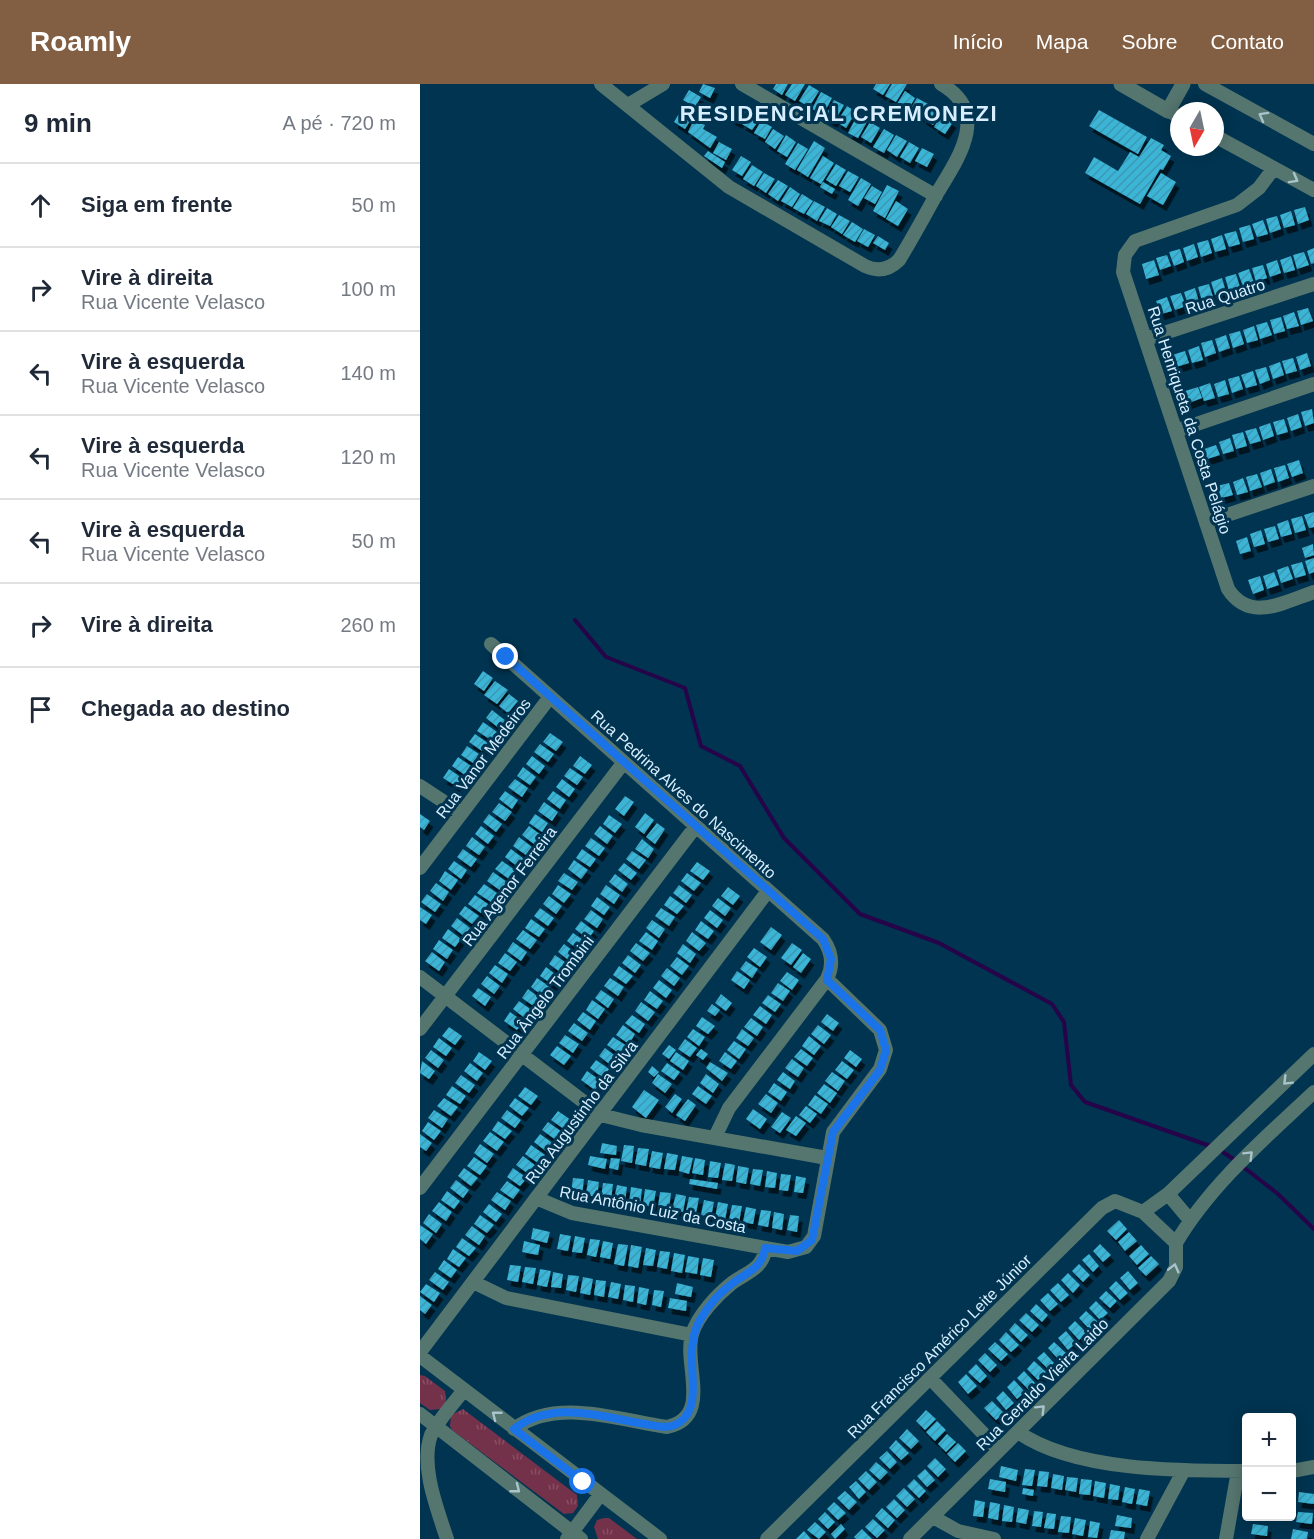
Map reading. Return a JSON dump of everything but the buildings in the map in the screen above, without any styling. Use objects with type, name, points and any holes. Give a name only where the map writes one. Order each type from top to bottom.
[{"type":"street","points":[[601,84],[729,187],[865,266],[885,269],[899,260],[964,147],[967,131],[966,114],[954,92],[941,84]]},
{"type":"street","points":[[628,105],[663,84]]},
{"type":"street","points":[[742,84],[936,196]]},
{"type":"street","points":[[1121,84],[1145,90],[1170,110]]},
{"type":"street","points":[[1177,102],[1183,84]]},
{"type":"street","points":[[1205,84],[1314,144]]},
{"type":"street","points":[[1224,141],[1314,190]]},
{"type":"street","name":"Rua Henriqueta da Costa Pelágio","points":[[1274,168],[1259,189],[1237,206],[1149,234],[1135,241],[1128,249],[1123,272],[1228,589],[1246,606],[1264,609],[1314,592]]},
{"type":"street","name":"Rua Quatro","points":[[1146,339],[1314,284]]},
{"type":"street","points":[[1176,432],[1314,384]]},
{"type":"street","points":[[1206,522],[1314,486]]},
{"type":"street","name":"Rua Pedrina Alves do Nascimento","points":[[491,644],[826,944],[831,964],[827,980]]},
{"type":"street","name":"Rua Vanor Medeiros","points":[[420,868],[550,696]]},
{"type":"street","name":"Rua Agenor Ferreira","points":[[420,1029],[624,762]]},
{"type":"street","points":[[420,786],[462,813]]},
{"type":"street","name":"Rua Ângelo Trombini","points":[[420,1188],[696,826]]},
{"type":"street","name":"Rua Augustinho da Silva","points":[[420,1354],[768,891]]},
{"type":"street","points":[[420,977],[601,1114],[827,1158]]},
{"type":"street","points":[[715,1137],[729,1107],[827,980]]},
{"type":"street","name":"Rua Antônio Luiz da Costa","points":[[536,1198],[572,1213],[765,1248],[797,1251],[812,1240],[833,1132],[880,1070],[886,1050],[880,1030],[827,980]]},
{"type":"street","points":[[1314,1054],[1168,1194],[1143,1212],[1176,1243],[1190,1219],[1208,1197],[1314,1092]]},
{"type":"street","points":[[1168,1194],[1190,1219]]},
{"type":"street","name":"Rua Francisco Américo Leite Júnior","points":[[767,1539],[1102,1208],[1115,1202],[1143,1212]]},
{"type":"street","name":"Rua Geraldo Vieira Laido","points":[[910,1539],[1169,1281],[1176,1267],[1176,1243]]},
{"type":"street","points":[[514,1429],[531,1417],[562,1411],[667,1427],[677,1424],[689,1414],[694,1398],[691,1374],[692,1335],[712,1302],[732,1283],[756,1269],[765,1248]]},
{"type":"street","points":[[473,1282],[506,1298],[692,1335]]},
{"type":"street","points":[[420,1354],[514,1429],[660,1539]]},
{"type":"street","points":[[930,1378],[999,1450]]},
{"type":"street","points":[[447,1539],[425,1468],[425,1450],[436,1426],[464,1390]]},
{"type":"street","points":[[420,1414],[573,1536],[600,1495]]},
{"type":"street","points":[[1018,1432],[1041,1446],[1055,1451],[1144,1468],[1242,1471],[1227,1539]]},
{"type":"street","points":[[1296,1470],[1314,1467]]},
{"type":"street","points":[[1147,1539],[1184,1470]]},
{"type":"street","points":[[933,1516],[958,1531],[994,1539]]},
{"type":"green space","points":[[420,1375],[425,1376],[445,1391],[446,1403],[441,1409],[430,1410],[420,1403]]},
{"type":"green space","points":[[463,1409],[577,1495],[578,1506],[573,1513],[564,1514],[452,1430],[451,1415]]},
{"type":"green space","points":[[609,1518],[637,1539],[598,1539],[594,1527],[597,1520]]},
{"type":"waterway","points":[[575,620],[606,657],[685,688],[701,746],[740,766],[784,838],[860,914],[939,943],[1052,1004],[1064,1022],[1071,1085],[1085,1102],[1213,1147]]},
{"type":"waterway","points":[[1220,1150],[1236,1161]]},
{"type":"waterway","points":[[1242,1166],[1278,1194],[1314,1229]]},
{"type":"district","name":"RESIDENCIAL CREMONEZI","points":[[839,113]]},
{"type":"route","points":[[506,657],[823,939],[829,948],[831,959],[831,970],[827,980],[880,1030],[885,1039],[885,1060],[880,1070],[842,1118],[830,1140],[812,1240],[806,1247],[797,1251],[788,1252],[765,1248],[763,1259],[756,1269],[732,1283],[712,1302],[692,1335],[690,1354],[694,1398],[692,1409],[686,1418],[667,1427],[562,1411],[531,1417],[514,1429],[583,1482]]}]
